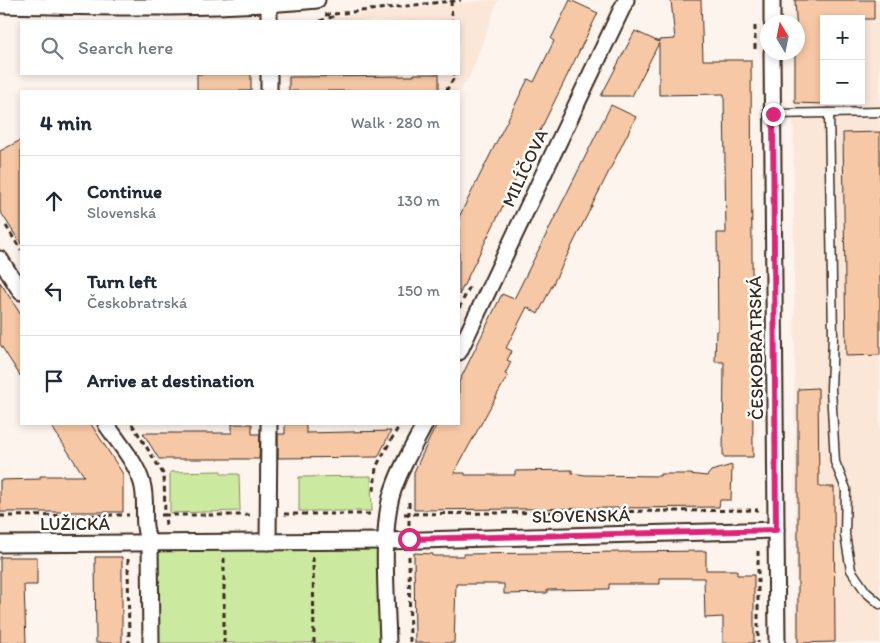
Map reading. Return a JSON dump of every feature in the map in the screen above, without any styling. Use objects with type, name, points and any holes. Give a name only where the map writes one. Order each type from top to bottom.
[{"type":"street","points":[[0,5],[143,7],[269,4],[317,0]]},
{"type":"street","name":"MILÍČOVA","points":[[460,350],[626,0]]},
{"type":"street","points":[[772,0],[772,15]]},
{"type":"street","points":[[269,4],[269,20]]},
{"type":"street","name":"ČESKOBRATRSKÁ","points":[[772,60],[777,643]]},
{"type":"street","points":[[269,75],[269,90]]},
{"type":"street","points":[[0,258],[20,290]]},
{"type":"street","points":[[107,425],[136,470],[144,492],[146,536],[150,544],[151,643]]},
{"type":"street","points":[[268,542],[269,425]]},
{"type":"street","points":[[388,643],[387,541],[391,496],[424,425]]},
{"type":"street","name":"SLOVENSKÁ","points":[[268,542],[387,541],[776,530]]},
{"type":"street","name":"LUŽICKÁ","points":[[0,544],[268,542]]},
{"type":"lane","points":[[773,114],[880,112]]},
{"type":"lane","points":[[829,113],[833,336],[831,389],[835,462],[846,489],[845,535],[851,570],[866,592],[880,604]]},
{"type":"path","points":[[451,1],[452,20]]},
{"type":"path","points":[[323,20],[338,15]]},
{"type":"path","points":[[447,90],[454,75]]},
{"type":"path","points":[[6,226],[20,248]]},
{"type":"path","points":[[133,425],[164,474],[165,515]]},
{"type":"path","points":[[374,495],[376,467],[399,425]]},
{"type":"path","points":[[284,508],[284,516],[375,514],[374,505]]},
{"type":"path","points":[[0,516],[255,515],[256,508]]},
{"type":"path","points":[[389,514],[758,510]]},
{"type":"path","points":[[313,541],[314,643]]},
{"type":"path","points":[[224,542],[224,643]]},
{"type":"shaded area","points":[[498,0],[470,76],[460,91],[286,90],[286,75],[460,75],[460,20],[331,20],[336,17]]},
{"type":"shaded area","points":[[793,0],[880,0],[880,643],[796,643],[793,60],[805,60],[805,15],[793,15]]},
{"type":"green space","points":[[221,471],[222,474],[239,474],[240,511],[170,513],[170,472]]},
{"type":"green space","points":[[371,476],[372,511],[299,511],[299,477]]},
{"type":"green space","points":[[158,545],[381,545],[381,643],[158,643]]},
{"type":"building","points":[[570,0],[598,13],[460,293],[460,215],[528,79],[534,82],[554,41],[551,39]]},
{"type":"building","points":[[671,0],[701,0],[703,60],[751,60],[753,457],[723,457],[724,362],[715,362],[716,331],[718,331],[717,233],[726,233],[724,94],[659,95],[659,43],[632,96],[601,96],[635,31],[659,42],[659,40],[675,39]]},
{"type":"building","points":[[795,0],[874,0],[874,19],[865,19],[865,15],[820,15],[820,104],[795,103],[795,60],[805,60],[805,15],[796,15]]},
{"type":"building","points":[[197,75],[251,75],[251,90],[197,90]]},
{"type":"building","points":[[439,75],[439,90],[289,90],[289,77]]},
{"type":"building","points":[[611,105],[636,117],[538,314],[527,307],[506,348],[512,351],[507,360],[511,362],[505,374],[508,375],[454,473],[465,473],[465,475],[515,475],[515,471],[572,470],[572,473],[585,475],[660,476],[660,474],[689,474],[707,476],[711,471],[732,465],[731,500],[720,500],[719,507],[414,510],[414,472],[429,440],[436,425],[460,425],[460,380],[502,294],[514,299]]},
{"type":"building","points":[[880,132],[880,355],[846,356],[843,133]]},
{"type":"building","points":[[20,141],[20,242],[0,211],[0,151]]},
{"type":"building","points":[[0,282],[20,313],[20,375],[0,344]]},
{"type":"building","points":[[818,388],[819,487],[834,487],[835,642],[798,643],[798,389]]},
{"type":"building","points":[[51,425],[92,425],[123,474],[123,512],[0,512],[0,480],[40,479],[40,476],[84,476]]},
{"type":"building","points":[[232,425],[252,425],[252,434],[260,434],[259,459],[159,459],[143,433],[232,433]]},
{"type":"building","points":[[285,425],[306,425],[306,433],[391,431],[378,457],[278,458],[278,434],[285,434]]},
{"type":"building","points":[[706,551],[706,570],[737,570],[737,575],[754,575],[754,643],[723,643],[723,617],[705,618],[704,578],[660,578],[660,584],[609,584],[609,589],[547,590],[547,593],[504,594],[504,584],[456,584],[454,643],[415,643],[414,553],[433,554],[433,556],[464,556],[464,554]]},
{"type":"building","points":[[0,557],[37,557],[37,585],[24,585],[26,643],[0,643]]},
{"type":"building","points":[[95,557],[122,557],[122,643],[96,643]]},
{"type":"route","points":[[409,539],[776,530],[773,114]]}]
